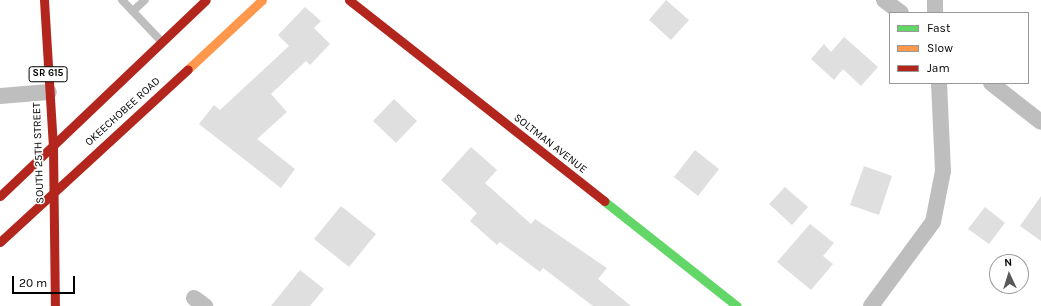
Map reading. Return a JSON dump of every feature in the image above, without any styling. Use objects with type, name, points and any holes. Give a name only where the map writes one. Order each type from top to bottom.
[{"type":"main road","name":"SOUTH 25TH STREET","points":[[44,0],[53,148],[52,192],[55,306]]},
{"type":"main road","name":"OKEECHOBEE ROAD","points":[[0,196],[53,148],[206,0]]},
{"type":"main road","name":"OKEECHOBEE ROAD","points":[[0,242],[52,192],[262,0]]},
{"type":"main road","name":"SOLTMAN AVENUE","points":[[349,0],[738,306]]},
{"type":"street","points":[[884,0],[900,12]]},
{"type":"street","points":[[935,0],[935,12]]},
{"type":"street","points":[[871,306],[933,222],[943,171],[938,84]]},
{"type":"street","points":[[991,84],[1041,122]]},
{"type":"street","points":[[0,96],[49,92]]},
{"type":"lane","points":[[122,0],[162,42]]},
{"type":"lane","points":[[133,11],[145,0]]},
{"type":"building","points":[[666,0],[689,20],[671,40],[649,20]]},
{"type":"building","points":[[305,7],[321,21],[314,28],[330,44],[310,65],[306,61],[271,94],[287,112],[257,139],[295,169],[281,188],[199,124],[214,105],[220,110],[289,46],[278,35]]},
{"type":"building","points":[[844,37],[878,67],[861,86],[843,69],[834,80],[811,59],[824,44],[831,52]]},
{"type":"building","points":[[394,99],[417,121],[396,143],[373,121]]},
{"type":"building","points":[[471,147],[497,170],[485,183],[531,224],[535,219],[607,268],[598,279],[631,306],[593,306],[543,268],[540,272],[500,242],[497,245],[470,221],[477,213],[441,180]]},
{"type":"building","points":[[695,150],[719,169],[698,196],[674,177]]},
{"type":"building","points":[[864,166],[892,176],[879,215],[850,205]]},
{"type":"building","points":[[785,187],[808,207],[792,225],[769,204]]},
{"type":"building","points":[[1041,196],[1041,241],[1020,226]]},
{"type":"building","points":[[341,206],[376,234],[349,267],[314,239]]},
{"type":"building","points":[[985,207],[1005,223],[989,244],[968,229]]},
{"type":"building","points":[[810,224],[834,243],[823,256],[833,264],[811,290],[777,262]]},
{"type":"building","points":[[300,270],[324,289],[310,306],[271,306]]},
{"type":"traffic: fast","points":[[604,201],[737,306]]},
{"type":"traffic: slow","points":[[188,69],[262,0]]},
{"type":"traffic: jam","points":[[44,0],[53,148],[55,306]]},
{"type":"traffic: jam","points":[[0,196],[206,0]]},
{"type":"traffic: jam","points":[[349,0],[604,201]]},
{"type":"traffic: jam","points":[[0,242],[188,69]]}]
